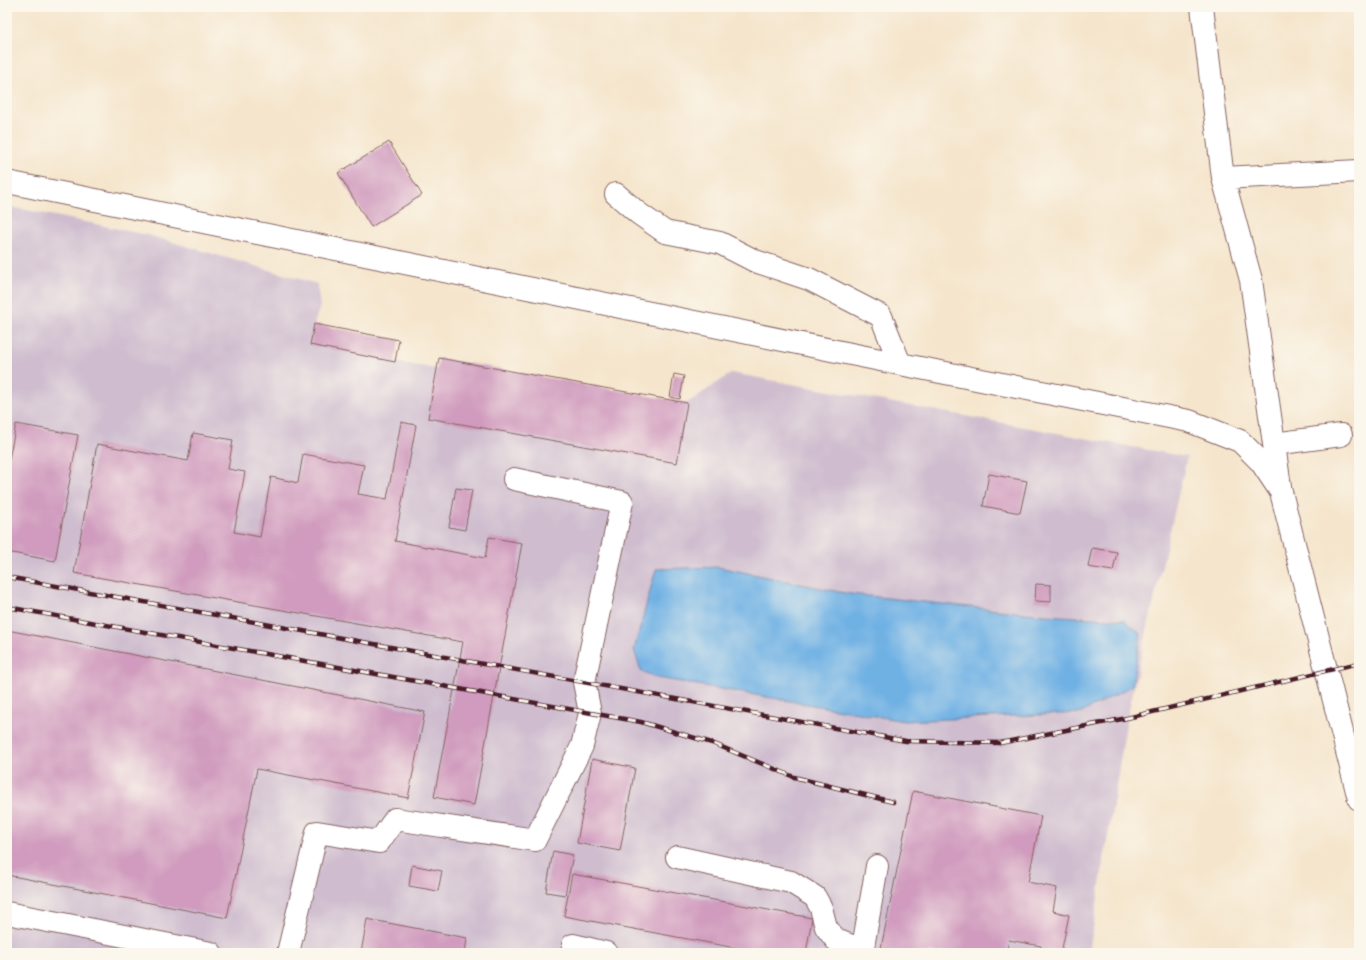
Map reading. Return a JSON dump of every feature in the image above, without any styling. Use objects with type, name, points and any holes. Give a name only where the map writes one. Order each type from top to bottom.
[{"type":"lane","points":[[1202,7],[1223,178],[1252,280],[1281,492],[1359,799]]},
{"type":"lane","points":[[1223,178],[1359,171]]},
{"type":"lane","points":[[7,182],[900,364],[1189,421],[1240,441],[1261,462],[1281,492]]},
{"type":"lane","points":[[616,194],[665,232],[720,242],[755,261],[809,278],[882,316],[900,364]]},
{"type":"lane","points":[[1274,444],[1341,435]]},
{"type":"lane","points":[[288,953],[317,832],[379,842],[395,819],[535,840],[582,746],[590,713],[584,682],[622,502],[514,479]]},
{"type":"lane","points":[[677,857],[791,882],[815,897],[821,908],[826,927],[836,940],[862,951],[877,866]]},
{"type":"lane","points":[[7,913],[210,953]]},
{"type":"lane","points":[[573,945],[606,953]]},
{"type":"shaded area","points":[[7,206],[148,235],[317,284],[320,306],[314,324],[399,340],[395,362],[437,369],[439,358],[687,403],[732,373],[1187,457],[1127,718],[1089,953],[7,953]]},
{"type":"water","points":[[718,567],[850,594],[1044,615],[1124,620],[1141,634],[1132,686],[1081,713],[904,721],[658,678],[641,671],[634,650],[656,569]]},
{"type":"building","points":[[389,142],[422,195],[371,227],[338,173]]},
{"type":"building","points":[[314,324],[399,340],[395,362],[310,345]]},
{"type":"building","points":[[439,358],[687,403],[677,463],[428,418]]},
{"type":"building","points":[[674,374],[684,376],[680,399],[670,397]]},
{"type":"building","points":[[401,422],[416,425],[395,541],[485,558],[489,537],[522,543],[474,805],[434,797],[463,642],[74,573],[97,444],[188,461],[193,433],[233,440],[228,469],[245,472],[234,532],[260,537],[271,477],[298,483],[303,454],[364,465],[358,494],[387,499]]},
{"type":"building","points":[[16,424],[78,435],[55,561],[7,552],[7,470]]},
{"type":"building","points":[[989,474],[1027,481],[1020,513],[983,506]]},
{"type":"building","points":[[456,488],[472,490],[465,530],[449,527]]},
{"type":"building","points":[[1092,548],[1117,552],[1113,571],[1088,567]]},
{"type":"building","points":[[1036,584],[1051,585],[1051,602],[1035,601]]},
{"type":"building","points":[[7,630],[425,712],[408,798],[257,769],[227,918],[7,875]]},
{"type":"building","points":[[592,759],[635,768],[620,851],[577,843]]},
{"type":"building","points":[[913,791],[1041,816],[1028,882],[1057,888],[1053,911],[1069,915],[1061,953],[1040,953],[1041,946],[1009,940],[1006,953],[880,953]]},
{"type":"building","points":[[553,851],[573,855],[565,895],[546,892]]},
{"type":"building","points":[[412,865],[442,871],[438,891],[409,886]]},
{"type":"building","points":[[572,874],[812,918],[806,953],[763,953],[564,916]]},
{"type":"building","points":[[367,919],[467,938],[465,953],[361,953]]},
{"type":"railway","points":[[7,577],[906,741],[1000,743],[1127,718],[1359,663]]},
{"type":"railway","points":[[7,607],[641,722],[712,743],[794,777],[893,802]]}]
